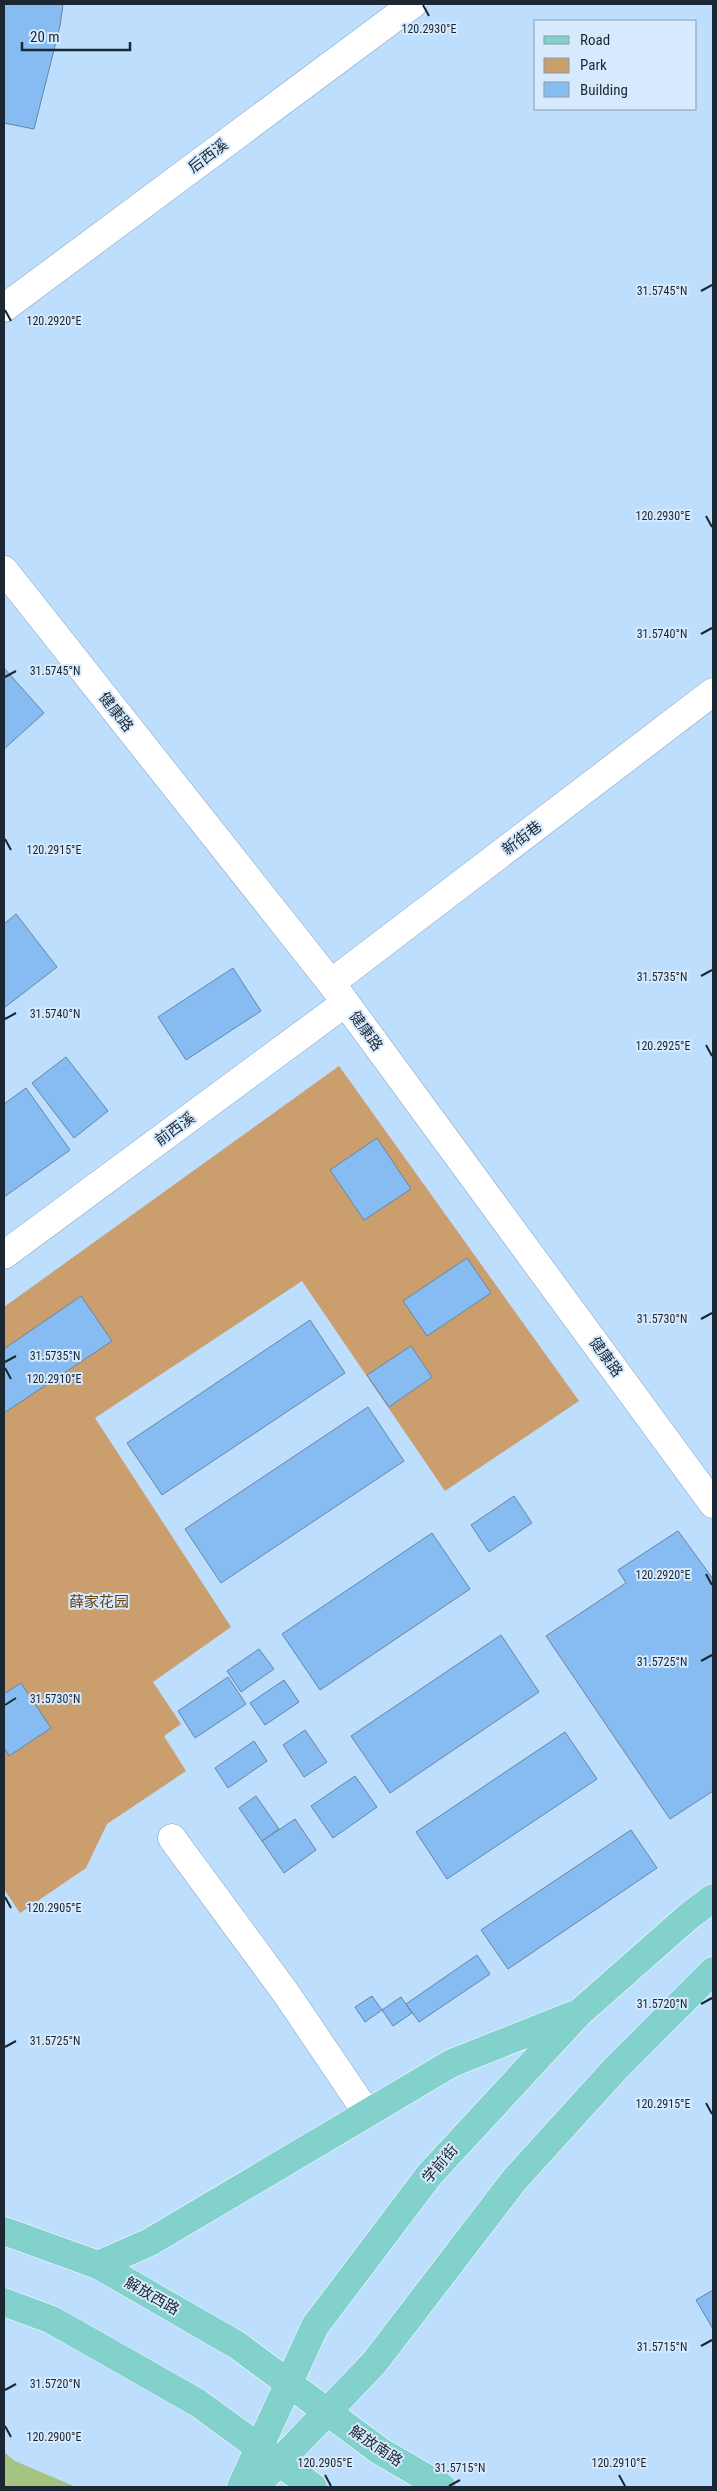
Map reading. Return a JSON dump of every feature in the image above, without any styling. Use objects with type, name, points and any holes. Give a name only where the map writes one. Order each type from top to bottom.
[{"type":"main road","name":"学前街","points":[[255,2487],[269,2455],[289,2383],[315,2326],[430,2174],[579,2013],[689,1916],[713,1898]]},
{"type":"main road","name":"学前街","points":[[241,2487],[269,2455],[327,2413],[374,2363],[514,2179],[616,2068],[713,1971]]},
{"type":"main road","points":[[98,2265],[150,2242],[452,2063],[579,2013]]},
{"type":"main road","name":"解放西路","points":[[4,2231],[98,2265],[237,2345],[289,2383]]},
{"type":"main road","points":[[4,2302],[52,2320],[198,2404],[313,2487]]},
{"type":"main road","name":"解放南路","points":[[289,2383],[380,2451],[442,2487]]},
{"type":"street","name":"后西溪","points":[[4,308],[413,4]]},
{"type":"street","name":"健康路","points":[[4,570],[338,993],[713,1504]]},
{"type":"street","name":"新街巷","points":[[338,993],[713,692]]},
{"type":"street","name":"前西溪","points":[[4,1255],[338,993]]},
{"type":"street","points":[[172,1838],[288,1996],[366,2113]]},
{"type":"green space","name":"薛家花园","points":[[339,1066],[579,1401],[445,1491],[302,1281],[95,1418],[231,1627],[153,1682],[181,1724],[164,1736],[186,1771],[107,1824],[86,1868],[20,1913],[4,1889],[4,1307]]},
{"type":"shaded area","points":[[4,2452],[15,2461],[76,2487],[4,2487]]},
{"type":"building","points":[[4,4],[63,4],[60,26],[34,129],[4,123]]},
{"type":"building","points":[[4,668],[44,713],[4,749]]},
{"type":"building","points":[[16,914],[57,967],[4,1008],[4,924]]},
{"type":"building","points":[[233,968],[261,1011],[186,1060],[158,1017]]},
{"type":"building","points":[[66,1057],[108,1111],[74,1138],[32,1083]]},
{"type":"building","points":[[26,1088],[70,1150],[4,1197],[4,1104]]},
{"type":"building","points":[[377,1138],[411,1189],[364,1220],[330,1170]]},
{"type":"building","points":[[467,1258],[491,1293],[427,1336],[403,1301]]},
{"type":"building","points":[[81,1296],[112,1341],[4,1413],[4,1349]]},
{"type":"building","points":[[310,1320],[345,1373],[162,1495],[127,1443]]},
{"type":"building","points":[[411,1346],[432,1377],[389,1407],[367,1375]]},
{"type":"building","points":[[368,1407],[404,1461],[221,1583],[185,1529]]},
{"type":"building","points":[[514,1496],[532,1523],[489,1552],[471,1525]]},
{"type":"building","points":[[678,1531],[713,1579],[713,1791],[670,1819],[546,1636],[626,1583],[618,1570]]},
{"type":"building","points":[[432,1533],[470,1589],[320,1690],[282,1634]]},
{"type":"building","points":[[501,1635],[539,1692],[390,1793],[351,1736]]},
{"type":"building","points":[[259,1649],[274,1669],[241,1692],[227,1671]]},
{"type":"building","points":[[228,1677],[246,1704],[195,1738],[178,1711]]},
{"type":"building","points":[[284,1680],[299,1702],[265,1725],[250,1703]]},
{"type":"building","points":[[21,1683],[51,1728],[9,1756],[4,1747],[4,1694]]},
{"type":"building","points":[[305,1730],[327,1762],[304,1777],[283,1745]]},
{"type":"building","points":[[565,1732],[597,1779],[447,1879],[416,1832]]},
{"type":"building","points":[[254,1741],[267,1761],[228,1788],[215,1768]]},
{"type":"building","points":[[355,1776],[377,1807],[333,1838],[311,1806]]},
{"type":"building","points":[[256,1796],[279,1829],[262,1841],[239,1808]]},
{"type":"building","points":[[295,1819],[316,1850],[284,1873],[262,1841]]},
{"type":"building","points":[[631,1830],[657,1868],[508,1969],[481,1930]]},
{"type":"building","points":[[477,1955],[490,1974],[419,2022],[406,2004]]},
{"type":"building","points":[[372,1996],[382,2010],[365,2022],[355,2007]]},
{"type":"building","points":[[401,1997],[412,2013],[393,2026],[382,2010]]},
{"type":"building","points":[[713,2290],[713,2329],[696,2300]]}]
